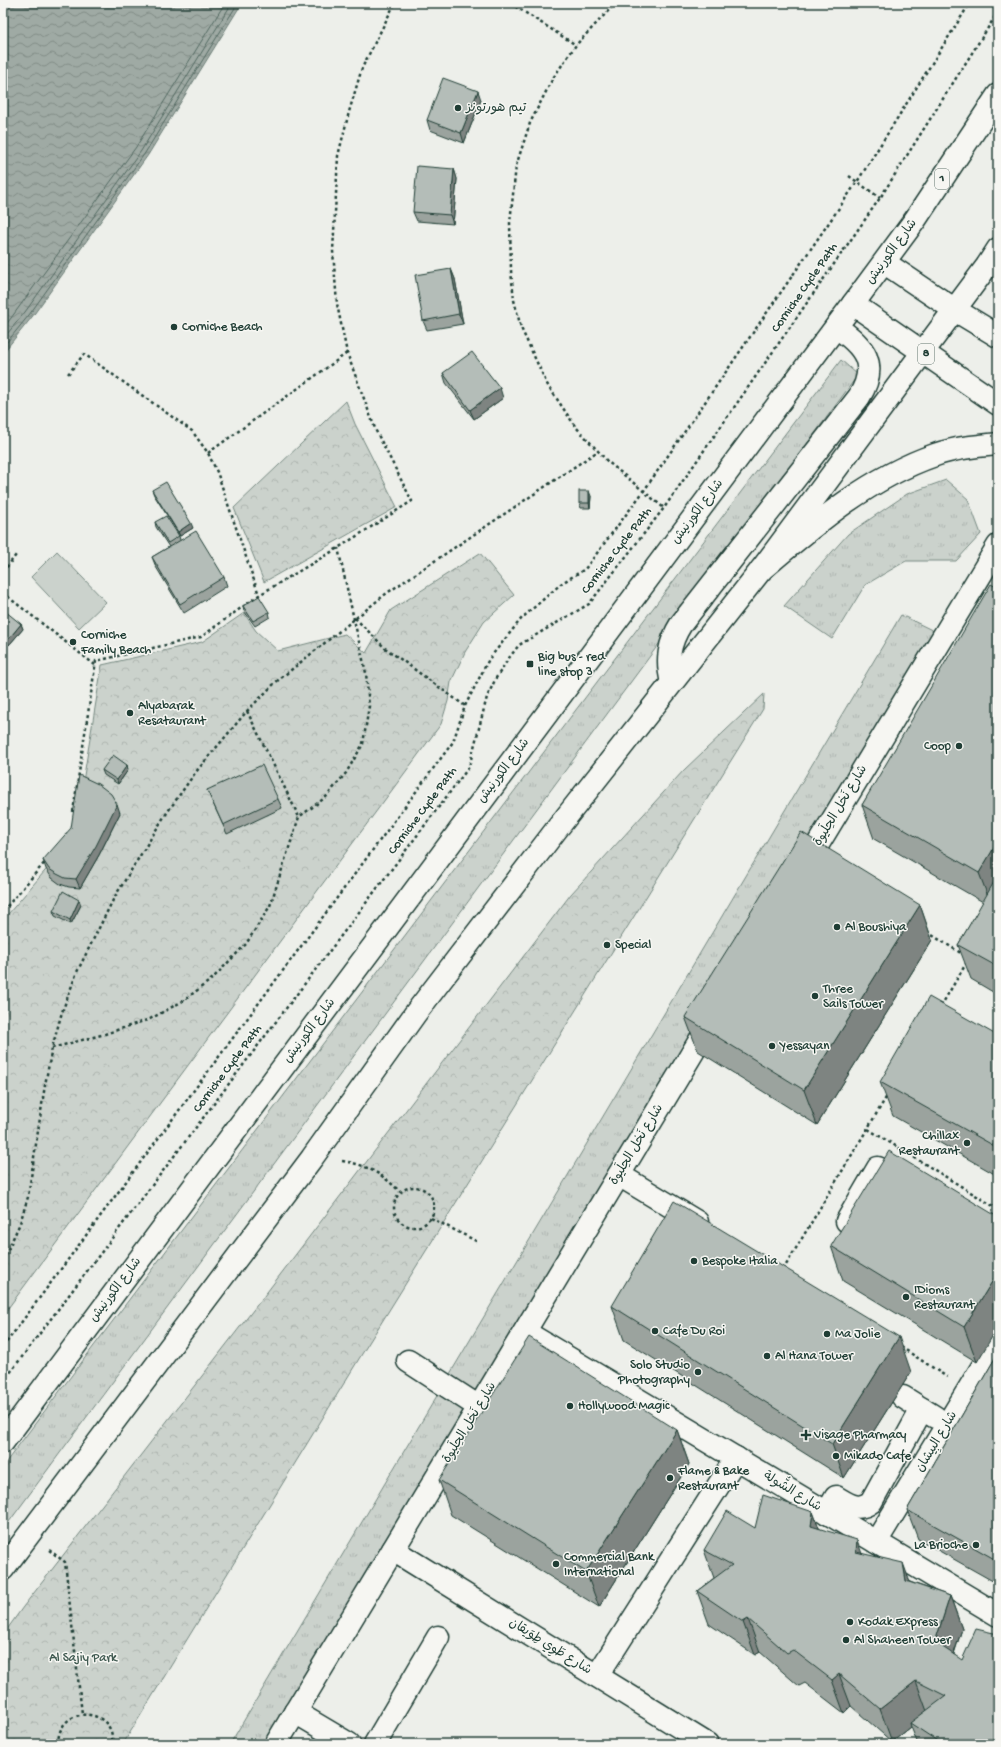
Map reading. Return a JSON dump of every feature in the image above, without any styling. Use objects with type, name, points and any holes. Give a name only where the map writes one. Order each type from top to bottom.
[{"type":"main road","name":"شارع الكورنيش","points":[[3,1442],[885,263],[998,95]]},
{"type":"main road","points":[[3,1569],[312,1158],[415,1014],[556,830],[761,570],[924,352],[998,249]]},
{"type":"main road","points":[[885,263],[955,310],[998,336]]},
{"type":"main road","name":"8","points":[[853,304],[998,404]]},
{"type":"main road","points":[[672,682],[668,658],[670,646],[681,624],[859,397],[866,385],[869,372],[867,358],[860,345],[836,328]]},
{"type":"main road","points":[[761,570],[817,523],[865,489],[899,469],[936,454],[973,446],[998,444]]},
{"type":"main road","name":"شارع نَخل الحِلَيوة","points":[[794,885],[983,591],[998,546]]},
{"type":"main road","name":"شارع نَخل الحِلَيوة","points":[[276,1744],[721,1006]]},
{"type":"main road","points":[[847,1221],[878,1168]]},
{"type":"main road","points":[[619,1175],[714,1232]]},
{"type":"main road","name":"شارع الشُّولة","points":[[525,1332],[998,1615]]},
{"type":"main road","name":"شارع البِيشان","points":[[876,1542],[998,1341]]},
{"type":"main road","points":[[408,1361],[479,1407]]},
{"type":"main road","points":[[903,1397],[948,1425]]},
{"type":"main road","points":[[827,1512],[836,1497],[853,1506],[859,1507],[865,1506],[871,1502],[922,1409]]},
{"type":"main road","points":[[597,1676],[736,1458]]},
{"type":"main road","name":"شارع طَوِي طِوَيقان","points":[[393,1550],[707,1744]]},
{"type":"main road","points":[[375,1744],[438,1637]]},
{"type":"main road","points":[[295,1712],[349,1744]]},
{"type":"path","points":[[72,818],[96,661],[201,637],[259,595],[338,548],[412,501],[376,431],[347,353],[337,304],[333,251],[338,156],[349,112],[362,68],[395,3]]},
{"type":"path","points":[[510,3],[576,45]]},
{"type":"path","points":[[618,3],[612,7],[576,45],[553,78],[530,124],[516,166],[510,223],[511,271],[514,300],[521,328],[547,384],[575,426],[598,451],[643,492],[664,508]]},
{"type":"path","points":[[3,1346],[454,742],[465,706],[489,659],[522,618],[542,599],[562,583],[585,569],[643,492],[857,182],[970,3]]},
{"type":"path","name":"Corniche Cycle Path","points":[[3,1382],[469,767],[487,697],[496,678],[509,658],[519,645],[589,604],[664,508],[880,198],[998,12]]},
{"type":"path","points":[[849,176],[880,198]]},
{"type":"path","points":[[208,453],[347,353]]},
{"type":"path","points":[[68,374],[84,354],[192,430],[208,453],[217,472],[259,595]]},
{"type":"path","points":[[3,1261],[20,1223],[28,1197],[45,1085],[52,1048],[62,1012],[77,972],[114,898],[168,810],[216,747],[247,710],[276,682],[387,593],[598,451]]},
{"type":"path","points":[[52,1048],[105,1034],[150,1019],[183,1001],[212,979],[246,944],[270,906],[299,817],[326,797],[346,773],[363,744],[369,706],[366,673],[338,548]]},
{"type":"path","points":[[3,572],[16,555]]},
{"type":"path","points":[[3,593],[95,665]]},
{"type":"path","points":[[354,618],[385,648],[465,706]]},
{"type":"path","points":[[247,710],[299,817]]},
{"type":"path","points":[[3,911],[49,857]]},
{"type":"path","points":[[923,929],[969,958],[937,1013]]},
{"type":"path","points":[[781,1273],[888,1095]]},
{"type":"path","points":[[868,1129],[998,1209]]},
{"type":"path","points":[[312,1158],[355,1162],[380,1174],[400,1192]]},
{"type":"path","points":[[417,1186],[425,1189],[431,1194],[434,1202],[434,1210],[431,1218],[425,1224],[417,1227],[408,1226],[401,1222],[396,1215],[394,1207],[396,1198],[400,1192],[408,1187],[417,1186]]},
{"type":"path","points":[[431,1218],[478,1242]]},
{"type":"path","points":[[897,1345],[969,1390]]},
{"type":"path","points":[[29,1535],[65,1562],[82,1714]]},
{"type":"path","points":[[58,1744],[61,1729],[66,1722],[73,1716],[82,1714],[91,1714],[100,1718],[111,1732],[112,1744]]},
{"type":"green space","points":[[841,360],[858,375],[3,1530],[3,1466]]},
{"type":"green space","points":[[346,401],[355,424],[397,507],[264,582],[234,508]]},
{"type":"green space","points":[[946,480],[968,499],[981,534],[956,561],[906,561],[865,585],[832,639],[784,606],[848,534],[907,494]]},
{"type":"green space","points":[[57,551],[106,602],[79,628],[31,577]]},
{"type":"green space","points":[[480,553],[514,595],[484,622],[465,652],[451,682],[448,701],[441,724],[3,1315],[3,920],[74,837],[102,665],[202,642],[244,613],[256,631],[278,651],[345,634],[366,653],[391,610]]},
{"type":"green space","points":[[901,615],[938,633],[266,1744],[230,1744]]},
{"type":"green space","name":"Al Sajiy Park","points":[[764,694],[763,709],[365,1349],[123,1744],[3,1744],[3,1635],[23,1607],[264,1296],[571,894],[684,770]]},
{"type":"water","points":[[3,3],[242,3],[148,155],[32,317],[3,353]]},
{"type":"building","points":[[443,78],[478,91],[461,133],[427,120]]},
{"type":"building","points":[[417,166],[454,169],[450,215],[413,212]]},
{"type":"building","points":[[451,269],[459,314],[423,321],[415,275]]},
{"type":"building","points":[[472,352],[500,388],[470,410],[443,373]]},
{"type":"building","points":[[166,482],[191,523],[178,532],[152,490]]},
{"type":"building","points":[[579,491],[589,491],[589,503],[579,503]]},
{"type":"building","points":[[166,516],[179,536],[168,543],[155,522]]},
{"type":"building","points":[[196,531],[224,577],[180,604],[152,557]]},
{"type":"building","points":[[991,584],[998,588],[998,841],[979,873],[862,805]]},
{"type":"building","points":[[259,596],[269,612],[253,621],[243,606]]},
{"type":"building","points":[[5,611],[21,624],[7,641],[3,637],[3,613]]},
{"type":"building","points":[[113,755],[127,765],[117,780],[102,770]]},
{"type":"building","points":[[262,765],[278,799],[223,825],[207,790]]},
{"type":"building","points":[[79,775],[98,784],[111,794],[117,804],[96,846],[76,879],[65,878],[57,874],[49,869],[43,860],[71,828]]},
{"type":"building","name":"Three Sails Tower","points":[[801,832],[920,905],[804,1090],[685,1017]]},
{"type":"building","points":[[998,875],[998,967],[958,945]]},
{"type":"building","points":[[63,891],[79,900],[70,920],[53,911]]},
{"type":"building","points":[[929,997],[998,1036],[998,1148],[880,1082]]},
{"type":"building","points":[[889,1151],[998,1217],[998,1272],[964,1327],[831,1246]]},
{"type":"building","name":"Al Hana Tower","points":[[674,1201],[899,1337],[832,1444],[612,1306]]},
{"type":"building","points":[[529,1337],[677,1430],[586,1572],[439,1480]]},
{"type":"building","points":[[998,1353],[998,1561],[907,1510]]},
{"type":"building","name":"Al Shaheen Tower","points":[[763,1495],[813,1512],[811,1526],[857,1540],[856,1552],[903,1563],[906,1581],[950,1596],[935,1642],[962,1660],[976,1629],[998,1634],[998,1744],[942,1744],[910,1723],[946,1696],[916,1681],[880,1709],[839,1674],[832,1680],[793,1650],[787,1653],[748,1619],[743,1622],[697,1591],[732,1565],[704,1550],[727,1511],[755,1528]]},
{"type":"place","name":"تيم هورتونز","points":[[458,108]]},
{"type":"place","name":"Corniche Beach","points":[[174,327]]},
{"type":"place","name":"Corniche Family Beach","points":[[73,642]]},
{"type":"place","name":"Big bus - red line stop 3","points":[[530,664]]},
{"type":"place","name":"Alyabarak Resataurant","points":[[130,713]]},
{"type":"place","name":"Coop","points":[[959,746]]},
{"type":"place","name":"Al Boushiya","points":[[837,927]]},
{"type":"place","name":"Special","points":[[607,945]]},
{"type":"place","name":"Three Sails Tower","points":[[815,996]]},
{"type":"place","name":"Yessayan","points":[[772,1046]]},
{"type":"place","name":"Chillax Restaurant","points":[[967,1143]]},
{"type":"place","name":"Bespoke Italia","points":[[694,1261]]},
{"type":"place","name":"IDioms Restaurant","points":[[906,1297]]},
{"type":"place","name":"Cafe Du Roi","points":[[655,1331]]},
{"type":"place","name":"Ma Jolie","points":[[827,1334]]},
{"type":"place","name":"Al Hana Tower","points":[[767,1356]]},
{"type":"place","name":"Solo Studio Photography","points":[[698,1372]]},
{"type":"place","name":"Hollywood Magic","points":[[570,1406]]},
{"type":"place","name":"Visage Pharmacy","points":[[806,1435]]},
{"type":"place","name":"Mikado Cafe","points":[[836,1456]]},
{"type":"place","name":"Flame & Bake Restaurant","points":[[670,1478]]},
{"type":"place","name":"La Brioche","points":[[976,1545]]},
{"type":"place","name":"Commercial Bank International","points":[[556,1564]]},
{"type":"place","name":"Kodak Express","points":[[850,1622]]},
{"type":"place","name":"Al Shaheen Tower","points":[[846,1640]]}]
